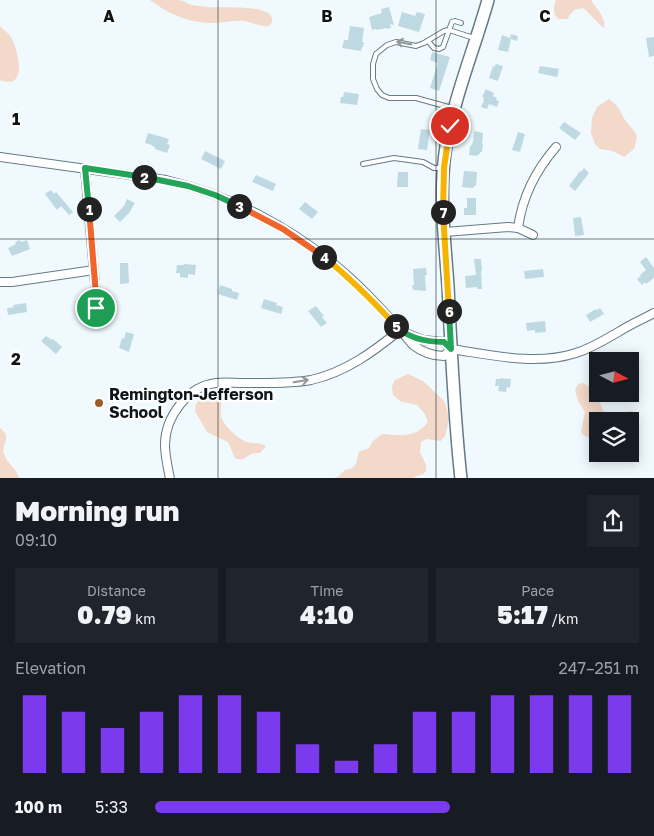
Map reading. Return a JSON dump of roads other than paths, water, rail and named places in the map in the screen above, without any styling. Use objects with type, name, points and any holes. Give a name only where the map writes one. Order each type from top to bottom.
[{"type":"main road","points":[[461,478],[444,232],[444,168],[447,141],[454,109],[488,0]]},
{"type":"street","points":[[518,228],[522,208],[529,190],[546,159],[556,147]]},
{"type":"street","points":[[0,157],[144,177],[188,186],[215,195],[247,209],[322,254],[371,298],[413,345],[438,356],[444,356],[451,349]]},
{"type":"street","points":[[85,168],[96,295],[96,308],[89,321]]},
{"type":"street","points":[[444,232],[508,226],[533,234]]},
{"type":"street","points":[[0,282],[12,282],[94,270]]},
{"type":"street","points":[[400,330],[423,340],[444,342],[451,349],[512,358],[547,359],[577,353],[654,313]]},
{"type":"street","points":[[170,478],[165,452],[168,426],[180,405],[197,389],[204,385],[219,382],[286,383],[324,376],[359,361],[400,330]]},
{"type":"lane","points":[[428,41],[434,48],[439,49],[443,47],[452,22],[461,23]]},
{"type":"lane","points":[[454,109],[416,98],[389,98],[382,95],[376,89],[373,79],[373,64],[376,54],[387,44],[396,42],[416,46],[449,30],[476,38]]},
{"type":"lane","points":[[363,164],[394,158],[423,162],[434,168],[444,168]]},
{"type":"place","name":"Remington-Jefferson School","points":[[99,403]]}]
